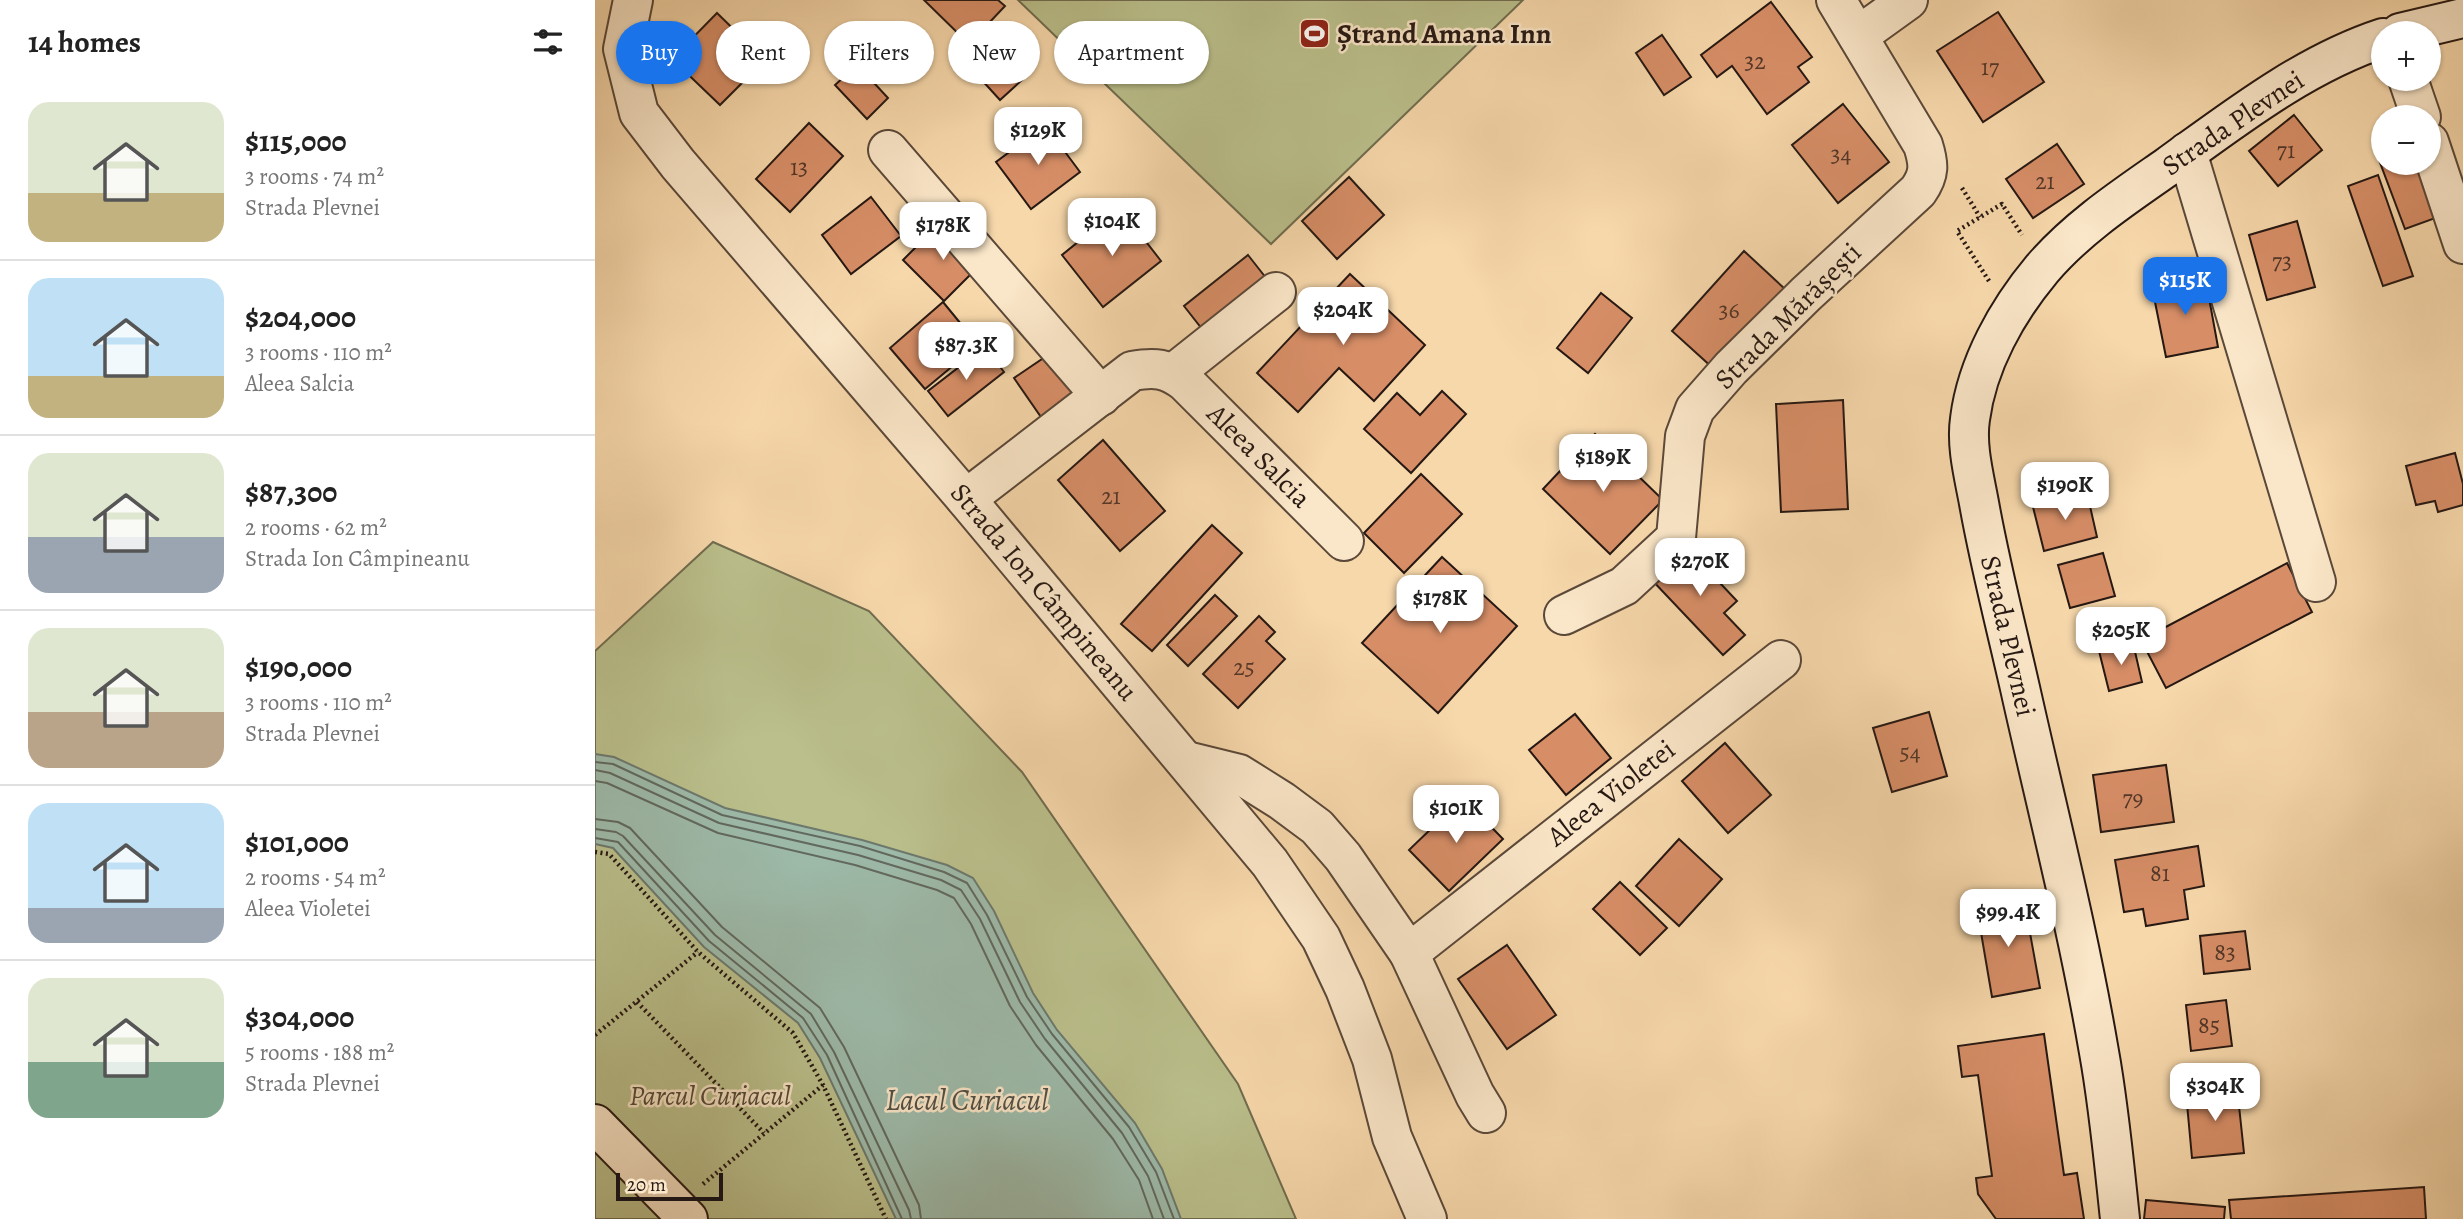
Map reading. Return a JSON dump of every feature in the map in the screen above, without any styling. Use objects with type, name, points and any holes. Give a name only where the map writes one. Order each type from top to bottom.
[{"type":"street","name":"Strada Ion Câmpineanu","points":[[633,0],[623,50],[639,113],[678,164],[966,499],[1186,761],[1269,863],[1321,938],[1345,989],[1372,1059],[1392,1137],[1426,1219]]},
{"type":"street","name":"Strada Mărășești","points":[[1564,615],[1624,586],[1676,537],[1685,436],[1695,409],[1731,368],[1806,294],[1918,191],[1925,180],[1929,166],[1923,145],[1836,0]]},
{"type":"street","points":[[1858,36],[1908,0]]},
{"type":"street","points":[[2441,23],[2463,18]]},
{"type":"street","name":"Strada Plevnei","points":[[2120,1219],[2099,1052],[2072,918],[1985,537],[1972,462],[1970,421],[1983,364],[2009,314],[2043,268],[2084,229],[2187,152],[2321,63],[2371,42]]},
{"type":"street","points":[[888,150],[1101,396]]},
{"type":"street","points":[[2187,152],[2316,582]]},
{"type":"street","points":[[2440,175],[2463,244]]},
{"type":"street","points":[[966,499],[1132,371],[1152,367],[1174,373],[1276,292]]},
{"type":"street","name":"Aleea Salcia","points":[[1174,373],[1344,541]]},
{"type":"street","name":"Aleea Violetei","points":[[1409,953],[1781,660]]},
{"type":"street","points":[[1186,761],[1239,774],[1317,827],[1343,857],[1409,953],[1475,1095],[1486,1112]]},
{"type":"street","points":[[595,1124],[681,1213]]},
{"type":"path","points":[[1960,184],[1980,217]]},
{"type":"path","points":[[1988,280],[1957,231],[2002,204],[2027,242]]},
{"type":"path","points":[[595,852],[609,855],[698,952],[793,1033],[823,1085],[886,1219]]},
{"type":"path","points":[[595,1035],[698,952]]},
{"type":"path","points":[[636,1002],[764,1133]]},
{"type":"path","points":[[681,1213],[764,1133],[823,1085]]},
{"type":"green space","points":[[1018,0],[1523,0],[1271,244],[1105,84],[1209,84],[1209,21],[1054,21],[1054,35]]},
{"type":"green space","name":"Parcul Curiacul","points":[[713,542],[869,611],[1022,772],[1238,1084],[1296,1219],[595,1219],[595,651]]},
{"type":"water","name":"Lacul Curiacul","points":[[595,754],[614,757],[725,808],[862,840],[947,865],[973,878],[994,911],[1033,993],[1057,1030],[1135,1123],[1162,1169],[1181,1219],[896,1219],[820,1058],[798,1023],[704,947],[613,848],[595,844]]},
{"type":"building","points":[[924,0],[998,0],[1005,6],[991,21],[948,21],[948,23]]},
{"type":"building","points":[[1771,2],[1812,57],[1798,67],[1809,82],[1767,114],[1732,66],[1717,77],[1701,55]]},
{"type":"building","points":[[1998,12],[2044,82],[1983,122],[1937,51]]},
{"type":"building","points":[[717,13],[725,21],[716,21],[716,84],[741,84],[720,105],[698,84],[702,84],[702,28]]},
{"type":"building","points":[[1662,35],[1691,77],[1664,95],[1636,53]]},
{"type":"building","points":[[875,84],[888,98],[867,119],[835,85]]},
{"type":"building","points":[[985,84],[1018,84],[1000,100]]},
{"type":"building","points":[[1843,104],[1889,162],[1838,203],[1792,145]]},
{"type":"building","points":[[2294,115],[2322,150],[2278,186],[2249,151]]},
{"type":"building","points":[[809,123],[843,156],[790,212],[756,179]]},
{"type":"building","points":[[1045,125],[1080,172],[1031,209],[996,162]]},
{"type":"building","points":[[2057,144],[2084,184],[2033,218],[2006,179]]},
{"type":"building","points":[[2378,175],[2413,276],[2383,286],[2348,186]]},
{"type":"building","points":[[2385,175],[2426,175],[2441,216],[2405,229]]},
{"type":"building","points":[[1349,177],[1384,215],[1337,259],[1302,221]]},
{"type":"building","points":[[871,197],[901,236],[851,274],[822,235]]},
{"type":"building","points":[[1120,208],[1161,261],[1103,307],[1062,255]]},
{"type":"building","points":[[2297,221],[2315,287],[2267,300],[2249,235]]},
{"type":"building","points":[[941,222],[982,263],[944,301],[903,260]]},
{"type":"building","points":[[1744,251],[1786,290],[1714,369],[1672,331]]},
{"type":"building","points":[[1248,255],[1270,283],[1206,334],[1184,306]]},
{"type":"building","points":[[1350,274],[1425,345],[1374,401],[1339,368],[1298,412],[1257,373]]},
{"type":"building","points":[[2205,276],[2218,347],[2166,357],[2152,287]]},
{"type":"building","points":[[1601,293],[1632,318],[1588,373],[1557,348]]},
{"type":"building","points":[[943,302],[961,324],[949,335],[966,355],[925,389],[890,348]]},
{"type":"building","points":[[985,347],[1004,372],[948,416],[928,391]]},
{"type":"building","points":[[1051,353],[1076,392],[1041,417],[1014,378]]},
{"type":"building","points":[[1442,391],[1466,414],[1411,473],[1364,429],[1397,393],[1420,415]]},
{"type":"building","points":[[1843,400],[1848,509],[1781,512],[1776,404]]},
{"type":"building","points":[[1595,434],[1663,500],[1610,554],[1543,489]]},
{"type":"building","points":[[1103,440],[1165,511],[1120,551],[1058,480]]},
{"type":"building","points":[[2455,453],[2463,484],[2463,505],[2438,512],[2435,501],[2416,505],[2406,466]]},
{"type":"building","points":[[1421,474],[1462,514],[1404,573],[1364,533]]},
{"type":"building","points":[[2087,493],[2097,537],[2044,551],[2033,507]]},
{"type":"building","points":[[1212,525],[1242,553],[1152,651],[1121,624]]},
{"type":"building","points":[[1685,546],[1737,601],[1724,613],[1745,635],[1723,655],[1650,578]]},
{"type":"building","points":[[2103,553],[2115,596],[2070,608],[2058,565]]},
{"type":"building","points":[[1442,557],[1517,626],[1438,713],[1362,643]]},
{"type":"building","points":[[2287,563],[2312,612],[2166,688],[2141,640]]},
{"type":"building","points":[[1215,595],[1237,616],[1188,666],[1167,645]]},
{"type":"building","points":[[1259,616],[1275,632],[1266,641],[1285,659],[1238,708],[1203,674]]},
{"type":"building","points":[[2133,643],[2142,682],[2109,691],[2099,651]]},
{"type":"building","points":[[1929,712],[1947,776],[1892,792],[1873,728]]},
{"type":"building","points":[[1575,714],[1611,758],[1566,795],[1529,750]]},
{"type":"building","points":[[1725,743],[1771,795],[1728,833],[1682,781]]},
{"type":"building","points":[[2166,765],[2174,822],[2101,832],[2093,775]]},
{"type":"building","points":[[1463,798],[1503,839],[1449,891],[1409,850]]},
{"type":"building","points":[[1679,839],[1722,879],[1679,926],[1636,886]]},
{"type":"building","points":[[2198,846],[2204,886],[2184,890],[2188,919],[2146,926],[2143,909],[2124,912],[2115,860]]},
{"type":"building","points":[[1620,882],[1667,928],[1640,955],[1593,909]]},
{"type":"building","points":[[2024,900],[2040,988],[1992,997],[1977,909]]},
{"type":"building","points":[[2245,931],[2250,969],[2204,974],[2200,936]]},
{"type":"building","points":[[1507,945],[1556,1015],[1507,1049],[1458,979]]},
{"type":"building","points":[[2226,1000],[2232,1046],[2191,1051],[2186,1005]]},
{"type":"building","points":[[2044,1034],[2064,1175],[2077,1173],[2084,1219],[1996,1219],[1978,1194],[1976,1178],[1992,1176],[1978,1075],[1962,1077],[1958,1046]]},
{"type":"building","points":[[2237,1087],[2244,1153],[2192,1158],[2186,1093]]},
{"type":"building","points":[[2424,1187],[2426,1219],[2231,1219],[2229,1200]]},
{"type":"building","points":[[2146,1200],[2225,1207],[2224,1219],[2144,1219]]},
{"type":"place","name":"Ștrand Amana Inn","points":[[1314,34]]}]
